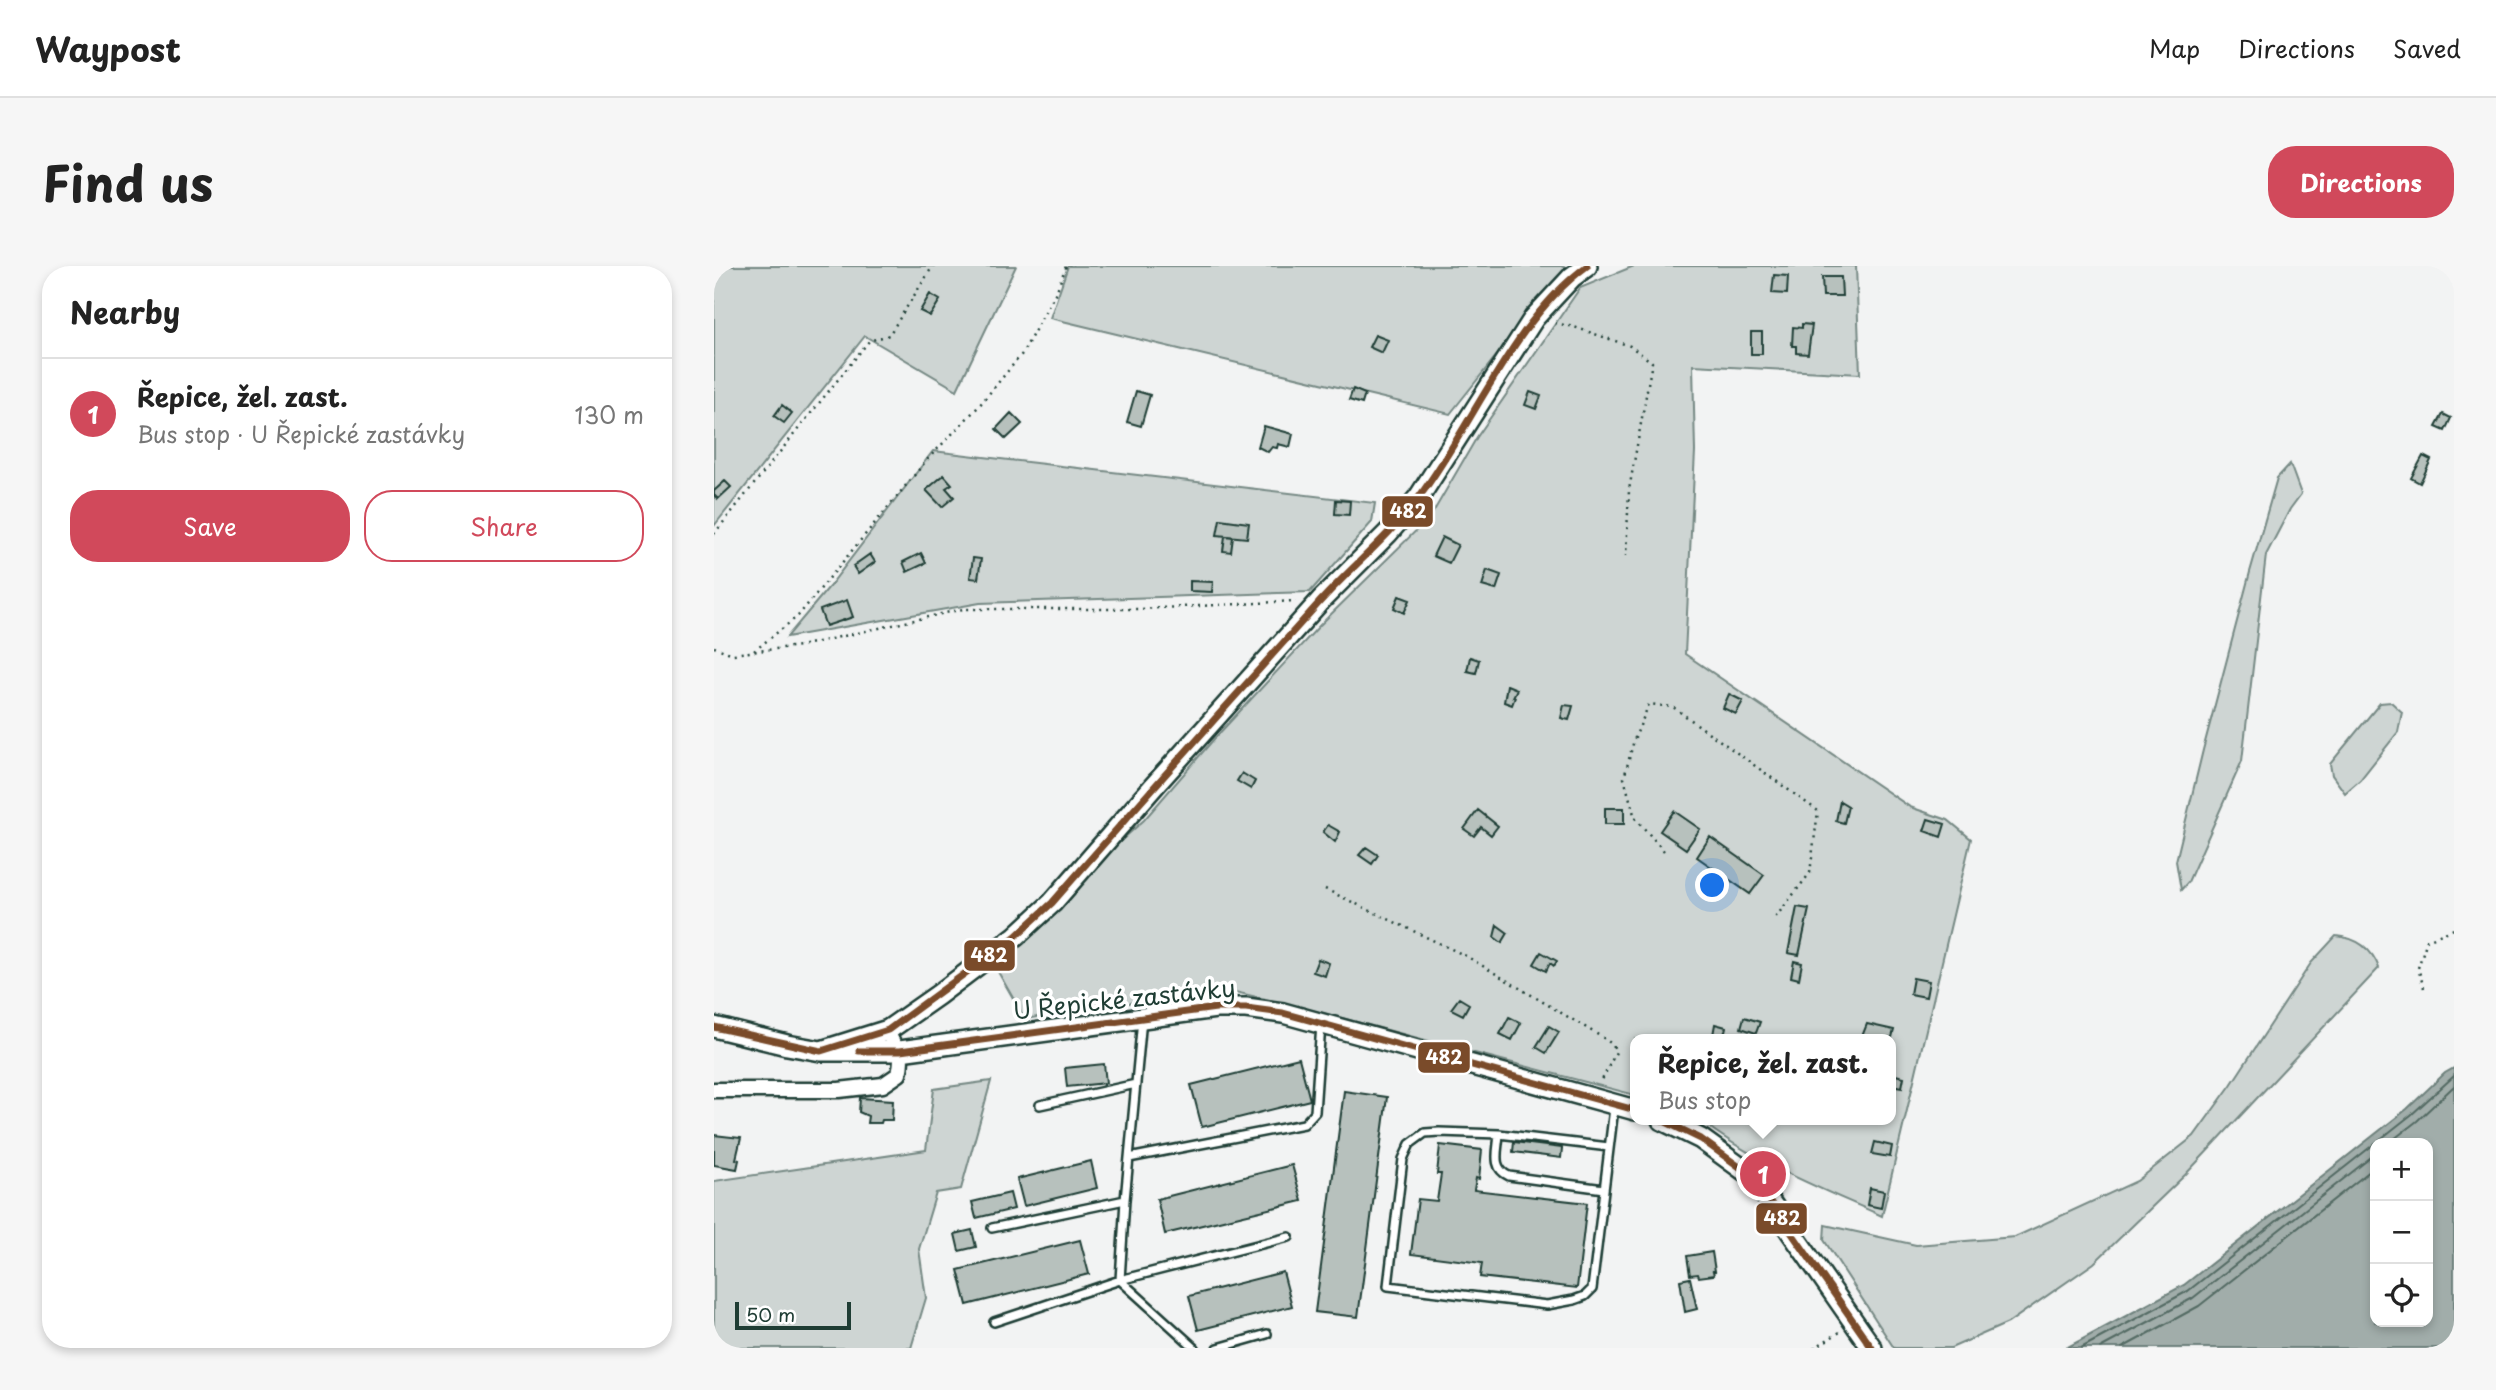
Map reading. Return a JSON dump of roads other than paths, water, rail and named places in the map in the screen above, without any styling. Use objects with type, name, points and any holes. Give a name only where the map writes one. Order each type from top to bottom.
[{"type":"main road","points":[[821,1051],[888,1030],[1016,936],[1052,903],[1321,600],[1388,533],[1419,497],[1534,318],[1572,277],[1587,266]]},
{"type":"main road","name":"U Řepické zastávky","points":[[714,1027],[821,1051],[900,1051],[1143,1017],[1246,1008],[1283,1013],[1630,1108]]},
{"type":"main road","points":[[1673,1125],[1701,1139],[1752,1176],[1872,1348]]},
{"type":"street","points":[[714,1090],[839,1090],[883,1085],[899,1074],[902,1062],[900,1051],[890,1041],[888,1030]]},
{"type":"lane","points":[[1120,1280],[1143,1017]]},
{"type":"lane","points":[[1129,1158],[1304,1124],[1315,1112],[1321,1023]]},
{"type":"lane","points":[[1040,1105],[1136,1084]]},
{"type":"lane","points":[[1609,1147],[1499,1134],[1425,1133],[1410,1144],[1403,1159],[1388,1286],[1547,1305],[1585,1296],[1592,1289],[1615,1104]]},
{"type":"lane","points":[[1499,1134],[1497,1165],[1502,1173],[1604,1189]]},
{"type":"lane","points":[[992,1228],[1125,1200]]},
{"type":"lane","points":[[994,1322],[1120,1280],[1289,1237]]},
{"type":"lane","points":[[1120,1280],[1195,1348]]},
{"type":"lane","points":[[1218,1348],[1268,1334]]},
{"type":"water","points":[[2454,1068],[2454,1348],[2066,1348],[2184,1285],[2370,1138],[2370,1327],[2433,1327],[2433,1138],[2370,1138],[2407,1109],[2445,1073]]},
{"type":"place","name":"Řepice, žel. zast.","points":[[1763,1174]]}]
